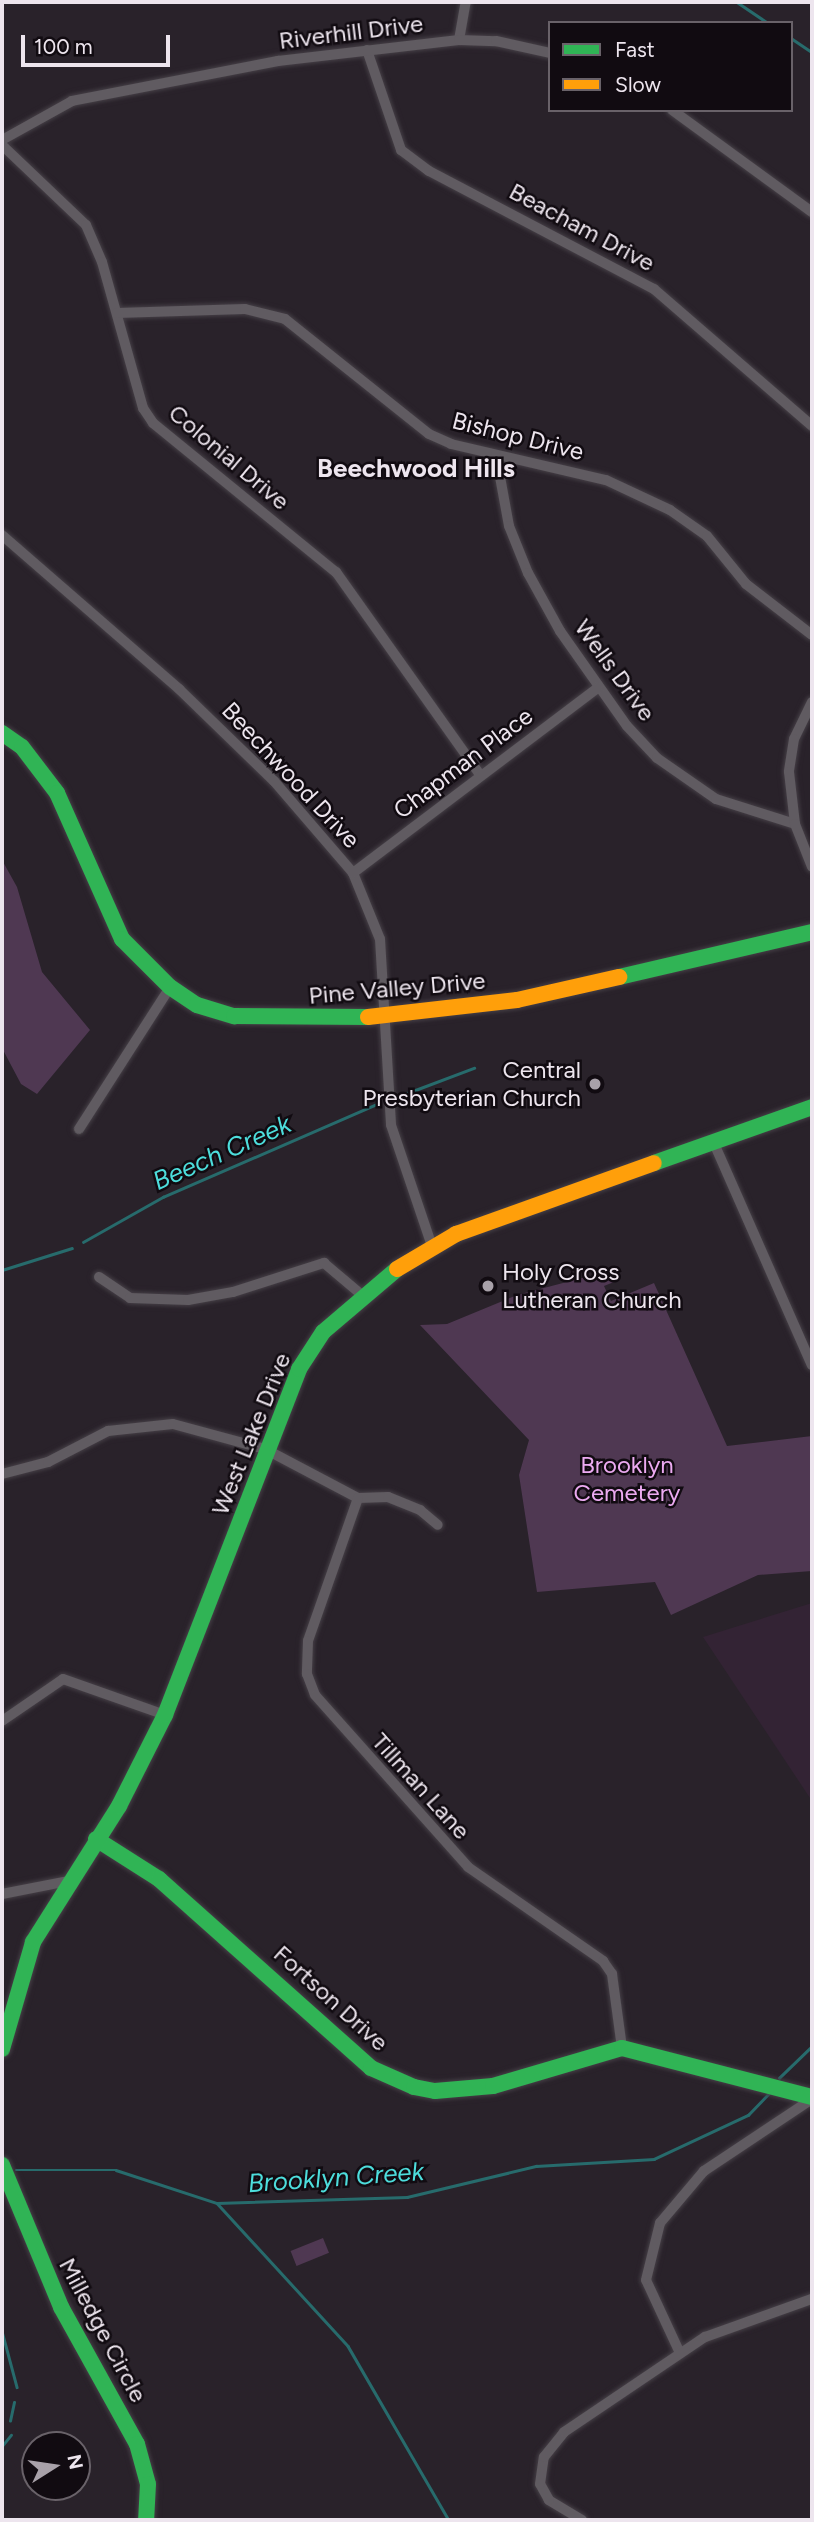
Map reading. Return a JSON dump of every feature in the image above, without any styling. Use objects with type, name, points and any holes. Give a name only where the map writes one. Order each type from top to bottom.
[{"type":"street","points":[[459,40],[466,2]]},
{"type":"street","name":"Riverhill Drive","points":[[2,143],[72,101],[278,61],[459,40],[496,41],[548,53]]},
{"type":"street","name":"Beacham Drive","points":[[367,50],[389,125],[410,158],[654,289],[812,426]]},
{"type":"street","points":[[676,112],[812,212]]},
{"type":"street","name":"Colonial Drive","points":[[2,143],[86,225],[117,313],[137,391],[153,423],[336,572],[480,775]]},
{"type":"street","name":"Bishop Drive","points":[[117,313],[245,309],[277,316],[308,332],[393,410],[429,434],[496,455],[638,491],[707,536],[746,584],[812,635]]},
{"type":"street","name":"Wells Drive","points":[[496,455],[509,526],[528,573],[598,688],[657,758],[682,778],[730,806],[795,824]]},
{"type":"street","name":"Beechwood Drive","points":[[2,536],[179,689],[274,781],[353,873],[380,939],[382,1015],[391,1125],[432,1246]]},
{"type":"street","name":"Chapman Place","points":[[353,873],[598,688]]},
{"type":"street","points":[[812,702],[790,755],[795,824],[812,867]]},
{"type":"street","name":"Pine Valley Drive","points":[[2,733],[22,747],[57,793],[122,939],[170,987],[197,1005],[234,1016],[321,1021],[517,1000],[627,979],[812,932]]},
{"type":"street","points":[[79,1129],[170,987]]},
{"type":"street","name":"West Lake Drive","points":[[2,2049],[33,1942],[96,1839],[165,1715],[265,1449],[310,1350],[362,1294],[432,1246],[713,1140],[812,1107]]},
{"type":"street","points":[[713,1140],[812,1365]]},
{"type":"street","points":[[99,1277],[130,1298],[188,1300],[233,1292],[324,1263],[362,1294]]},
{"type":"street","points":[[2,1474],[48,1462],[108,1431],[142,1424],[173,1424],[265,1449],[358,1498],[388,1497],[420,1510],[438,1525]]},
{"type":"street","name":"Tillman Lane","points":[[358,1498],[308,1641],[307,1674],[315,1695],[468,1867],[603,1961],[612,1974],[622,2048]]},
{"type":"street","points":[[2,1721],[63,1679],[165,1715]]},
{"type":"street","name":"Fortson Drive","points":[[96,1839],[159,1879],[372,2068],[414,2087],[435,2091],[493,2086],[622,2048]]},
{"type":"street","points":[[2,1894],[68,1881]]},
{"type":"street","points":[[622,2048],[812,2098]]},
{"type":"street","points":[[679,2351],[646,2280],[660,2223],[704,2171],[812,2098]]},
{"type":"street","name":"Milledge Circle","points":[[2,2165],[61,2307],[137,2444],[148,2484],[146,2520]]},
{"type":"street","points":[[582,2520],[549,2500],[539,2471],[552,2443],[679,2351],[741,2322],[812,2300]]},
{"type":"shaded area","points":[[812,1603],[812,1801],[703,1637]]},
{"type":"green space","points":[[2,860],[17,887],[42,972],[90,1030],[37,1094],[21,1084],[2,1048]]},
{"type":"green space","name":"Brooklyn Cemetery","points":[[609,1271],[614,1282],[604,1286],[611,1301],[654,1283],[727,1446],[812,1436],[812,1571],[758,1575],[671,1615],[655,1582],[537,1592],[519,1475],[529,1440],[420,1325],[447,1324],[517,1295]]},
{"type":"green space","points":[[323,2238],[329,2253],[297,2266],[291,2251]]},
{"type":"waterway","points":[[737,2],[765,21]]},
{"type":"waterway","points":[[793,39],[812,52]]},
{"type":"waterway","name":"Beech Creek","points":[[402,1095],[474,1068]]},
{"type":"waterway","name":"Beech Creek","points":[[83,1242],[163,1197],[379,1103]]},
{"type":"waterway","name":"Beech Creek","points":[[2,1270],[72,1248]]},
{"type":"waterway","name":"Brooklyn Creek","points":[[779,2078],[812,2046]]},
{"type":"waterway","name":"Brooklyn Creek","points":[[16,2170],[116,2170],[217,2203],[407,2197],[536,2166],[654,2159],[748,2115],[768,2094]]},
{"type":"waterway","points":[[217,2203],[348,2346],[449,2520]]},
{"type":"waterway","points":[[2,2331],[17,2387]]},
{"type":"waterway","points":[[10,2421],[14,2402]]},
{"type":"waterway","points":[[2,2446],[11,2435]]},
{"type":"traffic: fast","points":[[2,733],[22,747],[57,793],[122,939],[170,987],[197,1005],[234,1016],[368,1017]]},
{"type":"traffic: fast","points":[[619,977],[812,932]]},
{"type":"traffic: fast","points":[[654,1163],[812,1107]]},
{"type":"traffic: fast","points":[[2,2049],[33,1942],[119,1806],[165,1715],[299,1369],[323,1332],[397,1269]]},
{"type":"traffic: fast","points":[[96,1839],[159,1879],[371,2068],[414,2087],[435,2091],[493,2086],[622,2048],[812,2097]]},
{"type":"traffic: fast","points":[[2,2165],[61,2307],[137,2444],[148,2484],[146,2520]]},
{"type":"traffic: slow","points":[[368,1017],[517,1000],[619,977]]},
{"type":"traffic: slow","points":[[397,1269],[456,1234],[654,1163]]},
{"type":"place","name":"Central Presbyterian Church","points":[[595,1084]]},
{"type":"place","name":"Holy Cross Lutheran Church","points":[[488,1286]]},
{"type":"district","name":"Beechwood Hills","points":[[416,469]]}]
